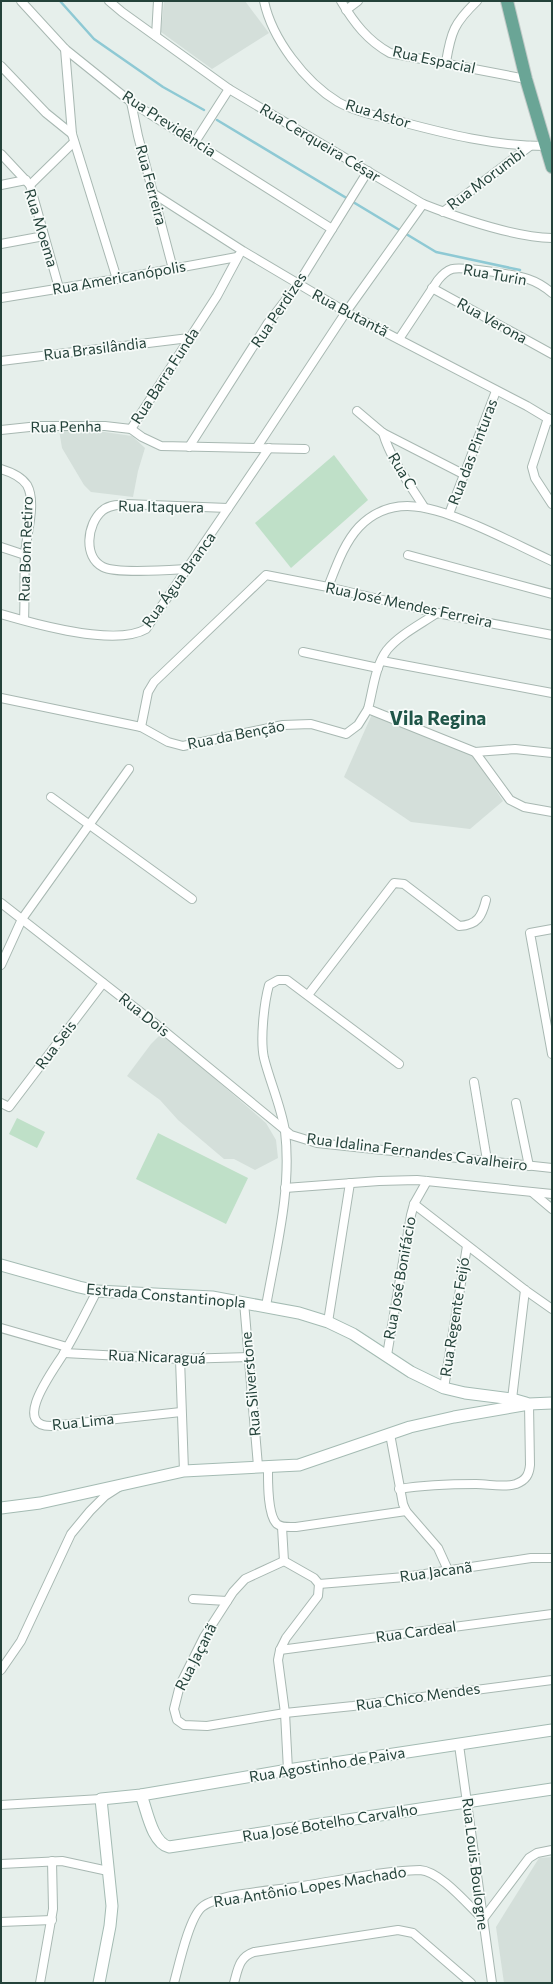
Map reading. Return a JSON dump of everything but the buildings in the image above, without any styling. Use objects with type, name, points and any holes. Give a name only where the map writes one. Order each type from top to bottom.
[{"type":"main road","points":[[507,1],[526,79],[552,167]]},
{"type":"main road","name":"Estrada Constantinopla","points":[[1,1265],[79,1288],[97,1291],[212,1297],[299,1313],[328,1322],[353,1334],[411,1372],[444,1388],[486,1397],[512,1399],[529,1404]]},
{"type":"main road","points":[[1,1508],[40,1503],[184,1471],[299,1465],[390,1434],[454,1417],[529,1404],[552,1403]]},
{"type":"main road","name":"Rua Agostinho de Paiva","points":[[101,1799],[142,1795],[288,1770],[552,1730]]},
{"type":"main road","name":"Rua José Botelho Carvalho","points":[[142,1795],[155,1837],[162,1845],[169,1847],[552,1789]]},
{"type":"main road","points":[[99,1983],[110,1926],[112,1906],[101,1799]]},
{"type":"street","name":"Rua Previdência","points":[[21,1],[65,49],[132,102],[332,229]]},
{"type":"street","name":"Rua Cerqueira César","points":[[109,1],[229,89],[423,204],[443,212],[515,233],[552,238]]},
{"type":"street","points":[[156,36],[158,1]]},
{"type":"street","name":"Rua Astor","points":[[264,1],[275,30],[292,59],[304,74],[338,102],[356,110],[452,135],[493,143],[545,146]]},
{"type":"street","name":"Rua Espacial","points":[[341,1],[360,30],[376,45],[390,53],[446,62],[526,79]]},
{"type":"street","points":[[346,10],[358,1]]},
{"type":"street","points":[[446,62],[454,27],[477,1]]},
{"type":"street","points":[[65,49],[73,138],[117,279]]},
{"type":"street","points":[[1,66],[46,113],[73,138]]},
{"type":"street","points":[[195,142],[229,89]]},
{"type":"street","name":"Rua Ferreira","points":[[132,102],[138,136],[174,269]]},
{"type":"street","points":[[1,185],[28,183],[73,138]]},
{"type":"street","name":"Rua Morumbi","points":[[443,212],[530,146]]},
{"type":"street","name":"Rua Moema","points":[[1,154],[28,183],[59,288]]},
{"type":"street","name":"Rua Perdizes","points":[[189,447],[268,323],[298,284],[368,172]]},
{"type":"street","name":"Rua Butantã","points":[[154,194],[240,254],[550,420]]},
{"type":"street","points":[[257,448],[346,312],[423,204]]},
{"type":"street","points":[[1,244],[44,236]]},
{"type":"street","name":"Rua Americanópolis","points":[[1,298],[174,269],[240,254]]},
{"type":"street","name":"Rua Barra Funda","points":[[240,254],[217,296],[131,429],[142,437],[161,446],[305,450]]},
{"type":"street","name":"Rua Turin","points":[[399,339],[442,274],[456,268],[515,276],[539,284],[552,293]]},
{"type":"street","name":"Rua Verona","points":[[432,288],[494,323],[551,352]]},
{"type":"street","name":"Rua Brasilândia","points":[[1,361],[189,338]]},
{"type":"street","name":"Rua das Pinturas","points":[[450,514],[496,391]]},
{"type":"street","points":[[357,411],[383,432],[464,475]]},
{"type":"street","points":[[550,420],[532,467],[535,478],[552,504]]},
{"type":"street","name":"Rua Penha","points":[[1,430],[39,426],[84,425],[131,429]]},
{"type":"street","name":"Rua C","points":[[383,432],[388,450],[424,507]]},
{"type":"street","name":"Rua Água Branca","points":[[1,614],[75,633],[127,635],[142,632],[146,629],[188,569],[268,448]]},
{"type":"street","name":"Rua Bom Retiro","points":[[1,469],[11,472],[21,478],[26,484],[30,494],[25,555],[24,620]]},
{"type":"street","name":"Rua Itaquera","points":[[188,569],[122,571],[103,568],[95,560],[90,550],[90,532],[96,518],[102,511],[117,505],[228,508]]},
{"type":"street","points":[[328,587],[351,537],[363,524],[374,515],[391,508],[410,505],[450,514],[552,561]]},
{"type":"street","points":[[1,547],[25,555]]},
{"type":"street","points":[[408,555],[552,594]]},
{"type":"street","name":"Rua José Mendes Ferreira","points":[[141,728],[148,692],[154,682],[266,575],[328,587],[437,613],[552,636]]},
{"type":"street","points":[[437,613],[397,640],[387,651],[380,664],[368,708],[475,752],[515,749],[552,753]]},
{"type":"street","points":[[303,652],[552,693]]},
{"type":"street","name":"Rua da Benção","points":[[1,698],[141,728],[168,742],[183,746],[283,725],[311,724],[337,733],[346,734],[358,725],[368,708]]},
{"type":"street","points":[[475,752],[510,800],[524,807],[552,812]]},
{"type":"street","points":[[1,965],[22,919],[129,769]]},
{"type":"street","points":[[51,797],[192,900]]},
{"type":"street","points":[[308,995],[394,883],[404,884],[460,926],[468,926],[476,922],[482,916],[486,900]]},
{"type":"street","name":"Rua Dois","points":[[1,903],[157,1025],[284,1130]]},
{"type":"street","points":[[552,929],[530,933],[552,1054]]},
{"type":"street","points":[[266,1306],[286,1188],[284,1130],[264,1056],[266,996],[270,985],[278,980],[287,980],[399,1064]]},
{"type":"street","name":"Rua Seis","points":[[1,1103],[9,1107],[103,983]]},
{"type":"street","points":[[474,1082],[487,1160]]},
{"type":"street","points":[[516,1103],[529,1166]]},
{"type":"street","name":"Rua Idalina Fernandes Cavalheiro","points":[[284,1130],[298,1138],[317,1143],[552,1168]]},
{"type":"street","points":[[286,1188],[379,1180],[427,1181],[552,1194]]},
{"type":"street","name":"Rua José Bonifácio","points":[[387,1355],[406,1234],[414,1204],[427,1181]]},
{"type":"street","points":[[328,1322],[350,1183]]},
{"type":"street","points":[[533,1193],[552,1209]]},
{"type":"street","points":[[414,1204],[467,1246],[552,1309]]},
{"type":"street","name":"Rua Regente Feijó","points":[[444,1388],[467,1246]]},
{"type":"street","points":[[512,1399],[525,1290]]},
{"type":"street","name":"Rua Lima","points":[[97,1291],[66,1350],[37,1396],[34,1412],[40,1424],[52,1426],[181,1412]]},
{"type":"street","name":"Rua Silverstone","points":[[244,1302],[263,1466],[271,1509],[276,1522],[282,1527]]},
{"type":"street","name":"Rua Nicaraguá","points":[[1,1328],[66,1350],[180,1359],[250,1358]]},
{"type":"street","points":[[180,1359],[184,1471]]},
{"type":"street","points":[[399,1489],[454,1484],[508,1485],[523,1480],[528,1475],[530,1465],[529,1404]]},
{"type":"street","points":[[390,1434],[399,1489],[406,1511],[438,1548],[448,1570]]},
{"type":"street","points":[[1,1670],[22,1641],[71,1534],[105,1496],[124,1484]]},
{"type":"street","points":[[288,1770],[285,1717],[278,1671],[280,1650],[286,1638],[318,1596],[319,1584],[314,1578],[284,1561],[282,1527],[302,1527],[406,1511]]},
{"type":"street","name":"Rua Jacanã","points":[[319,1584],[405,1577],[531,1558],[552,1558]]},
{"type":"street","name":"Rua Jaçanã","points":[[284,1561],[245,1579],[239,1584],[227,1601],[204,1637],[180,1685],[175,1703],[175,1717],[184,1725],[207,1726],[285,1717]]},
{"type":"street","points":[[192,1599],[227,1601]]},
{"type":"street","name":"Rua Cardeal","points":[[280,1650],[552,1614]]},
{"type":"street","name":"Rua Chico Mendes","points":[[285,1717],[353,1706],[552,1680]]},
{"type":"street","name":"Rua Louis Boulogne","points":[[459,1745],[492,1983]]},
{"type":"street","points":[[1,1805],[101,1799]]},
{"type":"street","points":[[483,1919],[529,1858],[537,1853],[552,1850]]},
{"type":"street","points":[[40,1983],[52,1920],[54,1892],[52,1861]]},
{"type":"street","points":[[1,1864],[52,1861],[72,1863],[108,1871]]},
{"type":"street","name":"Rua Antônio Lopes Machado","points":[[174,1983],[188,1935],[198,1912],[206,1904],[225,1898],[362,1877],[414,1870],[426,1870],[440,1879],[483,1919]]},
{"type":"street","points":[[1,1922],[52,1920]]},
{"type":"street","points":[[234,1983],[238,1966],[243,1957],[254,1952],[398,1930],[413,1933],[471,1983]]},
{"type":"shaded area","points":[[164,1],[245,1],[269,33],[212,69],[161,32]]},
{"type":"shaded area","points":[[84,429],[132,436],[145,448],[138,471],[133,497],[91,492],[84,485],[62,448],[59,430]]},
{"type":"shaded area","points":[[373,712],[473,755],[503,801],[470,829],[411,822],[344,777]]},
{"type":"shaded area","points":[[162,1033],[266,1123],[276,1140],[278,1158],[255,1170],[234,1159],[224,1159],[178,1120],[160,1100],[127,1076],[151,1044]]},
{"type":"shaded area","points":[[552,1857],[552,1983],[504,1983],[496,1927],[539,1858]]},
{"type":"green space","points":[[334,455],[368,500],[291,568],[255,523]]},
{"type":"green space","points":[[17,1118],[45,1132],[37,1148],[9,1134]]},
{"type":"green space","points":[[158,1133],[248,1178],[226,1224],[136,1179]]},
{"type":"waterway","points":[[60,1],[94,39],[163,87],[204,110]]},
{"type":"waterway","points":[[217,120],[436,252],[520,270]]},
{"type":"district","name":"Vila Regina","points":[[438,718]]}]
